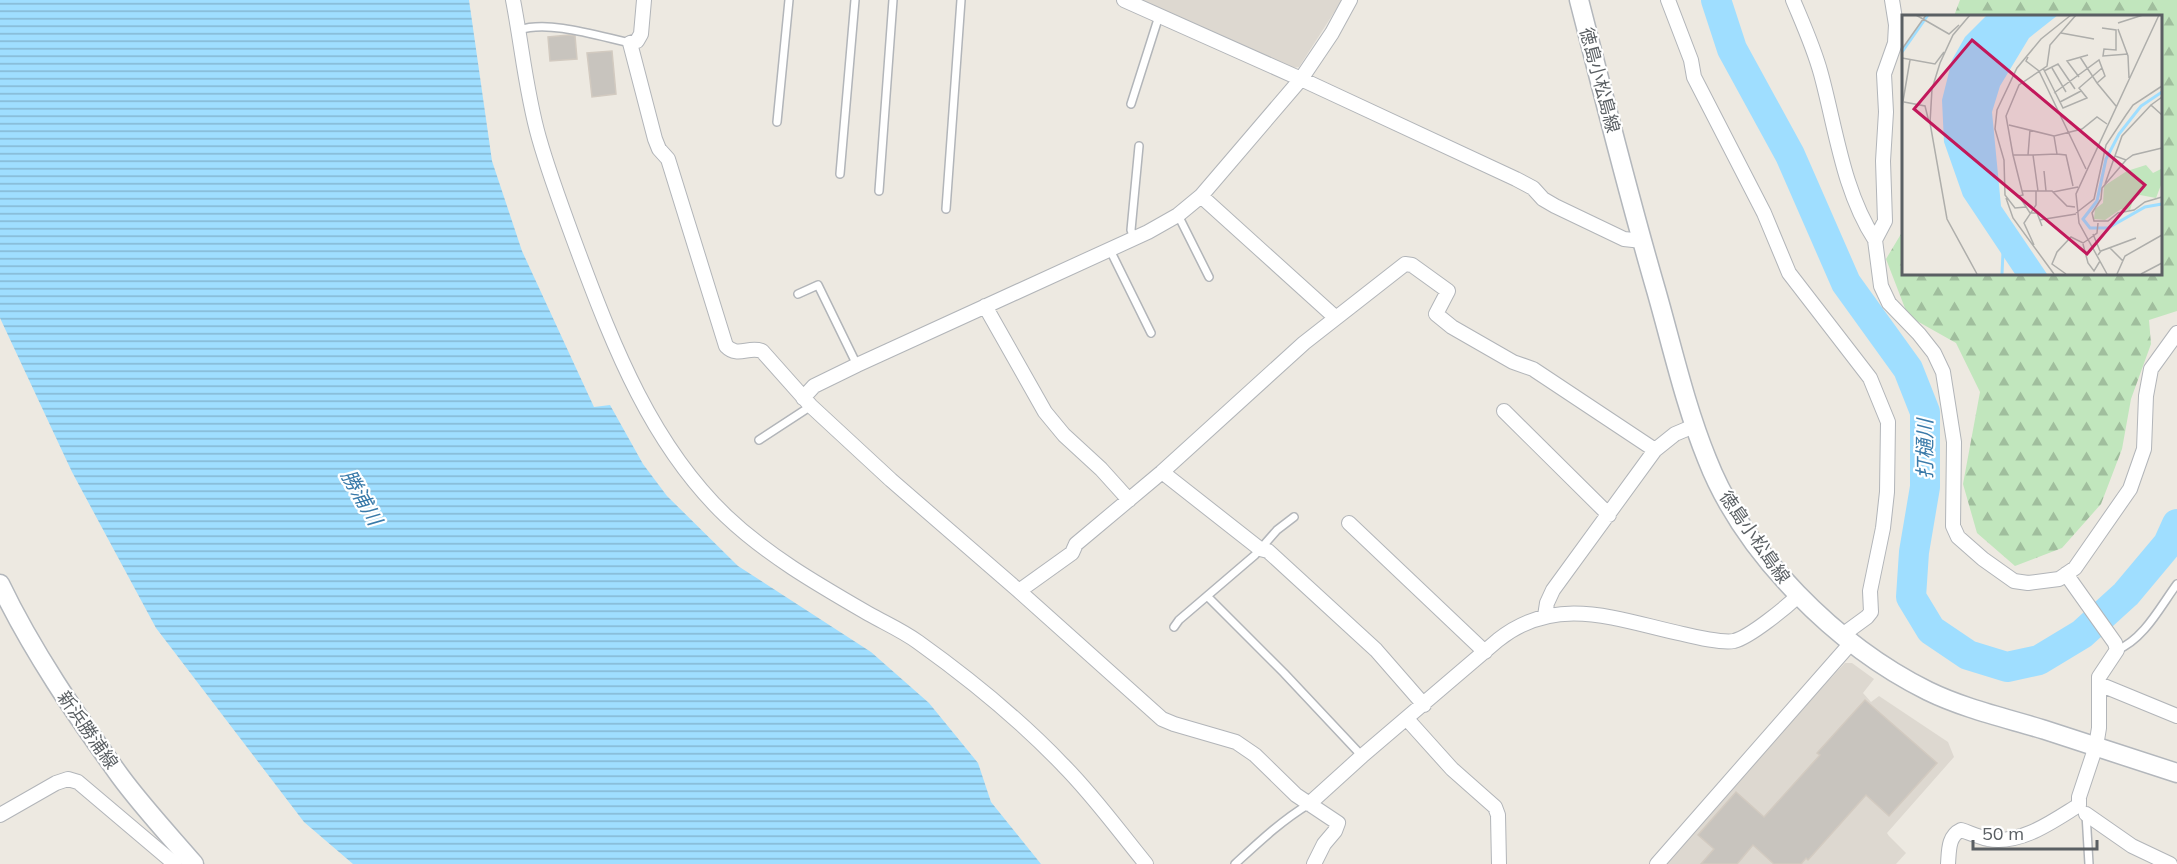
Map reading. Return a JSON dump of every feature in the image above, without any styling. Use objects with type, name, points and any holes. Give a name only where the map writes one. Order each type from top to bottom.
[{"type":"main road","name":"徳島小松島線","points":[[1579,0],[1642,241],[1694,426],[1721,491],[1754,542],[1798,596],[1846,639],[1928,691],[1971,708],[2177,773]]},
{"type":"main road","name":"新浜勝浦線","points":[[0,584],[10,606],[68,701],[121,777],[194,864]]},
{"type":"street","points":[[513,0],[530,100],[539,137],[596,299],[619,357],[642,403],[699,486],[726,516],[799,573],[916,641],[977,687],[1064,765],[1146,864]]},
{"type":"street","points":[[644,0],[641,34],[637,40],[630,43],[655,140],[668,159],[726,346],[738,353],[755,348],[762,351],[807,402],[891,480],[1162,719],[1236,742],[1255,755],[1296,795],[1338,823],[1314,864]]},
{"type":"street","points":[[1124,0],[1525,183],[1555,206],[1624,239],[1642,241]]},
{"type":"street","points":[[807,402],[814,386],[1110,250],[1178,215],[1201,196],[1301,79],[1332,33],[1350,0]]},
{"type":"street","points":[[1657,864],[1871,612],[1870,591],[1883,528],[1887,492],[1888,422],[1870,378],[1789,273],[1764,213],[1694,77],[1691,60],[1668,0]]},
{"type":"street","points":[[1792,0],[1807,32],[1820,72],[1838,150],[1863,221],[1875,240],[1881,286],[1889,303],[1929,346],[1943,372],[1954,442],[1953,525],[1958,537],[2014,581],[2028,583],[2059,579],[2075,568],[2130,489],[2144,449],[2146,396],[2151,369],[2177,333]]},
{"type":"street","points":[[1875,240],[1885,221],[1884,74],[1895,43],[1896,25],[1892,0]]},
{"type":"street","points":[[1201,196],[1336,318]]},
{"type":"street","points":[[1019,591],[1072,553],[1076,544],[1162,472],[1304,343],[1405,264],[1412,265],[1448,291],[1436,314],[1452,327],[1513,362],[1533,369],[1655,450]]},
{"type":"street","points":[[986,306],[1045,412],[1064,435],[1101,469],[1129,500]]},
{"type":"street","points":[[1504,411],[1609,515]]},
{"type":"street","points":[[1545,616],[1547,603],[1553,590],[1655,450],[1675,434],[1694,426]]},
{"type":"street","points":[[1162,472],[1260,549],[1268,551],[1376,650],[1424,705]]},
{"type":"street","points":[[1349,523],[1485,652]]},
{"type":"street","points":[[2066,573],[2116,646],[2100,677],[2099,729],[2096,746],[2079,797],[2083,809],[2133,846],[2167,863]]},
{"type":"street","points":[[1309,804],[1362,756],[1515,627],[1545,616],[1585,613],[1692,636],[1732,641],[1742,637],[1798,596]]},
{"type":"street","points":[[2099,684],[2177,716]]},
{"type":"street","points":[[1407,719],[1452,769],[1495,807],[1498,815],[1499,864]]},
{"type":"street","points":[[0,815],[56,783],[68,779],[78,782],[175,864]]},
{"type":"street","points":[[1948,864],[1951,839],[1957,831],[1961,830],[1989,839],[2016,837],[2083,809]]},
{"type":"lane","points":[[777,122],[789,0]]},
{"type":"lane","points":[[840,174],[855,0]]},
{"type":"lane","points":[[879,191],[893,0]]},
{"type":"lane","points":[[946,209],[961,0]]},
{"type":"lane","points":[[1131,104],[1159,16]]},
{"type":"lane","points":[[519,30],[526,27],[549,27],[630,43]]},
{"type":"lane","points":[[1134,238],[1131,230],[1139,146]]},
{"type":"lane","points":[[1178,215],[1209,277]]},
{"type":"lane","points":[[1110,250],[1150,333]]},
{"type":"lane","points":[[798,294],[818,285],[857,365]]},
{"type":"lane","points":[[759,440],[807,402]]},
{"type":"lane","points":[[1173,627],[1260,549],[1277,530],[1294,517]]},
{"type":"lane","points":[[2116,646],[2125,647],[2141,633],[2177,584]]},
{"type":"lane","points":[[1207,596],[1362,756]]},
{"type":"lane","points":[[1235,864],[1274,828],[1309,804]]},
{"type":"lane","points":[[2083,809],[2089,864]]},
{"type":"shaded area","points":[[1136,0],[1342,0],[1299,67],[1293,68]]},
{"type":"shaded area","points":[[1845,663],[1852,663],[1874,679],[1863,693],[1871,702],[1879,696],[1948,742],[1954,757],[1887,833],[1906,853],[1896,864],[1664,864],[1735,781]]},
{"type":"green space","points":[[1960,0],[2177,0],[2177,311],[2149,320],[2151,344],[2131,399],[2122,449],[2101,504],[2062,548],[2015,566],[1977,533],[1963,484],[1980,392],[1956,343],[1908,316],[1886,259],[1902,232],[1902,274],[2162,274],[2162,15],[1954,15]]},
{"type":"water","name":"勝浦川","points":[[0,0],[469,0],[492,161],[522,251],[594,407],[610,405],[643,464],[667,496],[738,566],[871,652],[929,703],[978,763],[991,802],[1041,864],[353,864],[304,822],[156,628],[72,472],[0,318]]},
{"type":"building","points":[[575,36],[577,59],[550,61],[548,37]]},
{"type":"building","points":[[612,51],[616,94],[592,97],[587,53]]},
{"type":"building","points":[[1865,700],[1937,763],[1889,816],[1866,795],[1808,860],[1806,858],[1801,864],[1774,864],[1753,845],[1737,864],[1701,864],[1714,849],[1698,835],[1736,792],[1764,817],[1820,755],[1817,753]]},
{"type":"waterway","name":"打樋川","points":[[1716,0],[1732,49],[1790,155],[1846,283],[1908,369],[1925,412],[1925,487],[1914,552],[1911,597],[1931,630],[1968,655],[2007,667],[2039,660],[2082,634],[2126,594],[2168,544],[2177,524]]}]
